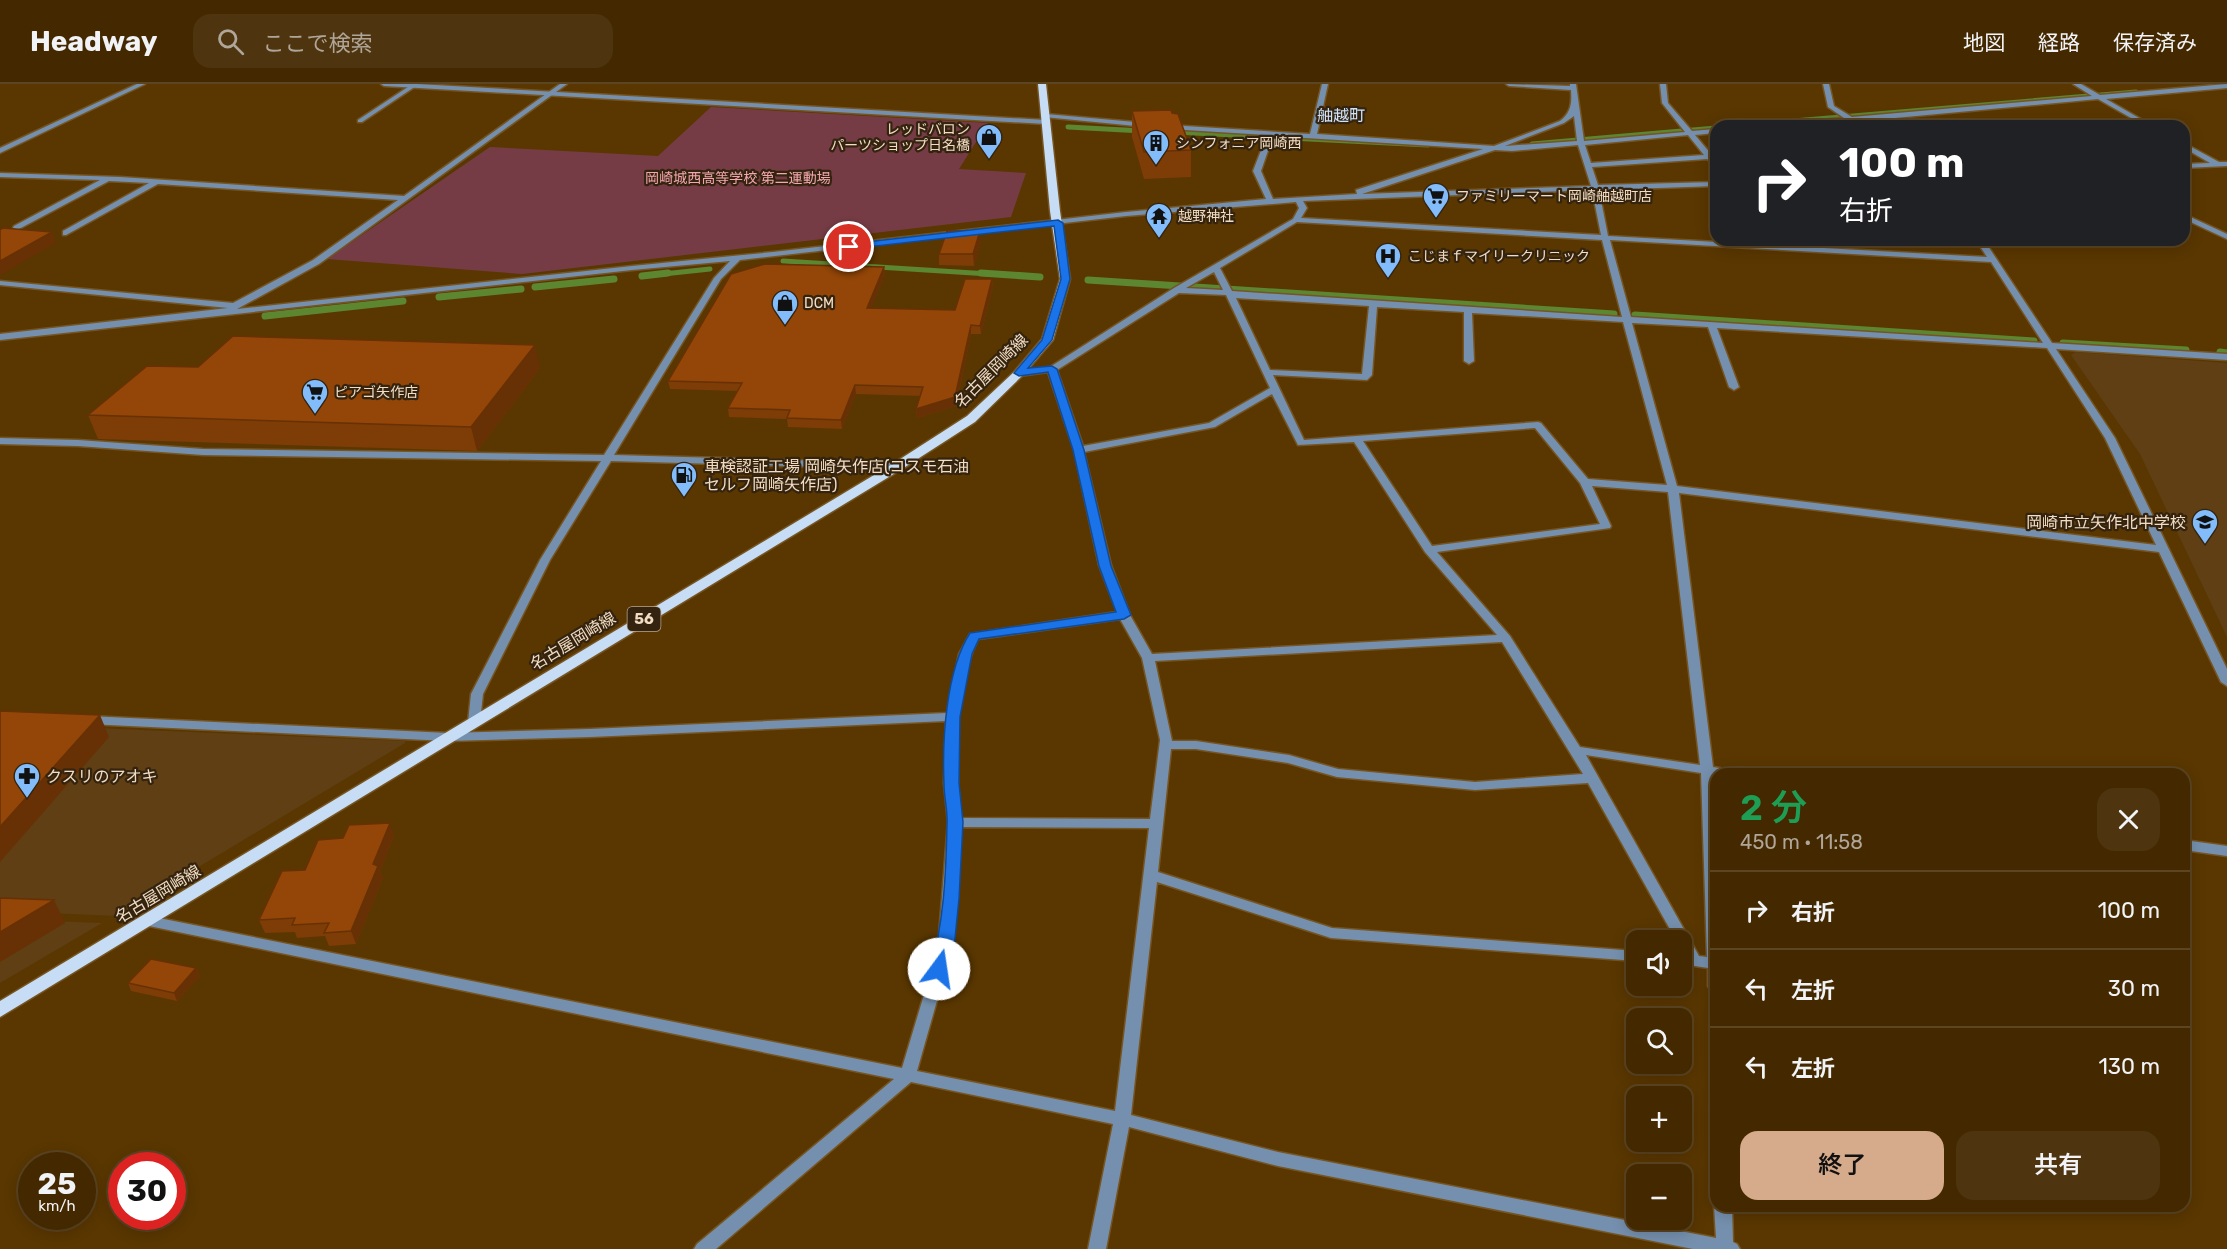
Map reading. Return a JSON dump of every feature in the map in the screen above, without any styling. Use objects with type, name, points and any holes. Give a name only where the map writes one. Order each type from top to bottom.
[{"type":"main road","name":"名古屋岡崎線","points":[[0,1010],[898,466],[971,419],[1019,373],[1047,340],[1065,279],[1042,84]]},
{"type":"street","points":[[0,151],[142,84]]},
{"type":"street","points":[[384,84],[1046,119],[1512,149],[1710,132]]},
{"type":"street","points":[[0,283],[232,309],[316,262],[564,84]]},
{"type":"street","points":[[1313,135],[1325,84]]},
{"type":"street","points":[[1509,84],[1573,86],[1577,99],[1581,144],[1595,187],[1605,238],[1673,489],[1707,770],[1710,843]]},
{"type":"street","points":[[1663,84],[1665,103],[1710,154]]},
{"type":"street","points":[[1826,84],[1831,106],[1850,119]]},
{"type":"street","points":[[2076,84],[2139,120]]},
{"type":"street","points":[[360,121],[413,86]]},
{"type":"street","points":[[1839,120],[2227,86]]},
{"type":"street","points":[[1340,197],[1497,147],[1562,122],[1571,116],[1577,99]]},
{"type":"street","points":[[1271,133],[1257,171],[1271,202]]},
{"type":"street","points":[[2190,148],[2223,165]]},
{"type":"street","points":[[1587,165],[1710,157]]},
{"type":"street","points":[[2190,166],[2223,165]]},
{"type":"street","points":[[0,175],[108,179],[405,198]]},
{"type":"street","points":[[17,228],[108,179]]},
{"type":"street","points":[[66,233],[157,182]]},
{"type":"street","points":[[0,338],[232,309],[632,268],[736,260],[1200,207],[1340,197],[1710,184]]},
{"type":"street","points":[[1019,373],[1052,369],[1215,267],[1296,220],[1303,208],[1299,201]]},
{"type":"street","points":[[2190,219],[2227,237]]},
{"type":"street","points":[[1296,220],[1710,244]]},
{"type":"street","points":[[1746,246],[1994,260]]},
{"type":"street","points":[[1984,246],[2110,438],[2227,682]]},
{"type":"street","points":[[474,722],[477,694],[545,560],[718,278],[736,260]]},
{"type":"street","points":[[1215,267],[1229,291],[1273,390],[1301,443],[1538,425],[1585,482],[1606,526],[1429,550]]},
{"type":"street","points":[[1182,288],[1373,304],[2227,357]]},
{"type":"street","points":[[1265,372],[1364,378],[1367,375],[1373,304]]},
{"type":"street","points":[[1468,309],[1469,361]]},
{"type":"street","points":[[1711,324],[1734,387]]},
{"type":"street","points":[[1052,369],[1079,450],[1105,566],[1124,615],[1148,658],[1166,740],[1122,1119],[1096,1249]]},
{"type":"street","points":[[1079,450],[1212,425],[1273,390]]},
{"type":"street","points":[[1357,440],[1429,550],[1506,638],[1593,778],[1673,930]]},
{"type":"street","points":[[0,441],[78,443],[203,452],[609,458],[898,466]]},
{"type":"street","points":[[1585,482],[1673,489],[2162,549]]},
{"type":"street","points":[[703,1249],[907,1077],[945,948],[955,822],[951,783],[952,717],[965,654],[974,636],[1124,615]]},
{"type":"street","points":[[1148,658],[1506,638]]},
{"type":"street","points":[[76,719],[448,737],[601,733],[952,717]]},
{"type":"street","points":[[1165,745],[1196,745],[1289,759],[1337,773],[1475,786],[1593,778]]},
{"type":"street","points":[[1576,750],[1710,770]]},
{"type":"street","points":[[955,822],[1157,824]]},
{"type":"street","points":[[2190,846],[2227,851]]},
{"type":"street","points":[[1152,875],[1331,933],[1626,955]]},
{"type":"street","points":[[149,921],[1122,1119],[1278,1158],[1727,1249],[1724,1212]]},
{"type":"street","points":[[1692,960],[1710,963]]},
{"type":"shaded area","name":"岡崎市立矢作北中学校","points":[[2076,352],[2227,363],[2227,637],[2140,454],[2071,355]]},
{"type":"shaded area","points":[[0,724],[405,741],[405,743],[117,916],[0,911]]},
{"type":"shaded area","points":[[0,919],[102,923],[0,983]]},
{"type":"green space","name":"岡崎城西高等学校 第二運動場","points":[[711,107],[988,123],[959,169],[1026,173],[1011,217],[522,274],[327,259],[490,147],[658,156]]},
{"type":"building","points":[[1171,110],[1172,113],[1178,114],[1191,150],[1144,152],[1132,111]]},
{"type":"building","points":[[3,228],[52,232],[0,261],[0,230]]},
{"type":"building","points":[[947,231],[980,231],[973,254],[939,254]]},
{"type":"building","points":[[765,264],[884,267],[867,308],[955,310],[965,279],[992,279],[980,326],[971,325],[955,397],[916,409],[923,387],[855,385],[841,420],[787,418],[790,410],[728,408],[742,383],[668,381],[731,274]]},
{"type":"building","name":"ピアゴ矢作店","points":[[233,336],[535,345],[471,427],[88,415],[147,366],[198,367]]},
{"type":"building","points":[[0,711],[100,715],[0,827]]},
{"type":"building","points":[[390,823],[373,864],[378,866],[351,931],[324,933],[329,923],[292,925],[295,918],[259,920],[282,871],[305,870],[318,840],[343,838],[349,825]]},
{"type":"building","points":[[0,898],[54,900],[0,932]]},
{"type":"building","points":[[151,959],[196,968],[174,993],[128,983]]},
{"type":"waterway","points":[[1806,120],[2136,92]]},
{"type":"waterway","points":[[1068,127],[1143,131]]},
{"type":"waterway","points":[[1532,144],[1710,129]]},
{"type":"waterway","points":[[1175,132],[1428,145]]},
{"type":"waterway","points":[[783,261],[1005,275]]},
{"type":"waterway","points":[[654,275],[710,269]]},
{"type":"waterway","points":[[642,276],[668,273]]},
{"type":"waterway","points":[[981,273],[1040,277]]},
{"type":"waterway","points":[[535,287],[614,279]]},
{"type":"waterway","points":[[1088,280],[1614,314]]},
{"type":"waterway","points":[[439,297],[521,289]]},
{"type":"waterway","points":[[265,316],[403,301]]},
{"type":"waterway","points":[[1635,315],[2034,341]]},
{"type":"waterway","points":[[2063,343],[2186,350]]},
{"type":"waterway","points":[[2220,352],[2227,353]]},
{"type":"place","name":"レッドバロン パーツショップ日名橋","points":[[989,160]]},
{"type":"place","name":"シンフォニア岡崎西","points":[[1156,166]]},
{"type":"place","name":"ファミリーマート岡崎舳越町店","points":[[1436,219]]},
{"type":"place","name":"越野神社","points":[[1159,239]]},
{"type":"place","name":"こじまｆマイリークリニック","points":[[1388,279]]},
{"type":"place","name":"DCM","points":[[785,326]]},
{"type":"place","name":"ピアゴ矢作店","points":[[315,415]]},
{"type":"place","name":"車検認証工場 岡崎矢作店(コスモ石油 セルフ岡崎矢作店)","points":[[684,498]]},
{"type":"place","name":"岡崎市立矢作北中学校","points":[[2205,545]]},
{"type":"place","name":"クスリのアオキ","points":[[27,799]]},
{"type":"district","name":"舳越町","points":[[1341,115]]},
{"type":"route","points":[[849,247],[1058,223],[1065,279],[1047,340],[1019,373],[1052,369],[1079,450],[1105,566],[1124,615],[974,636],[965,654],[952,717],[951,783],[955,822],[951,899],[945,948],[939,969]]}]
